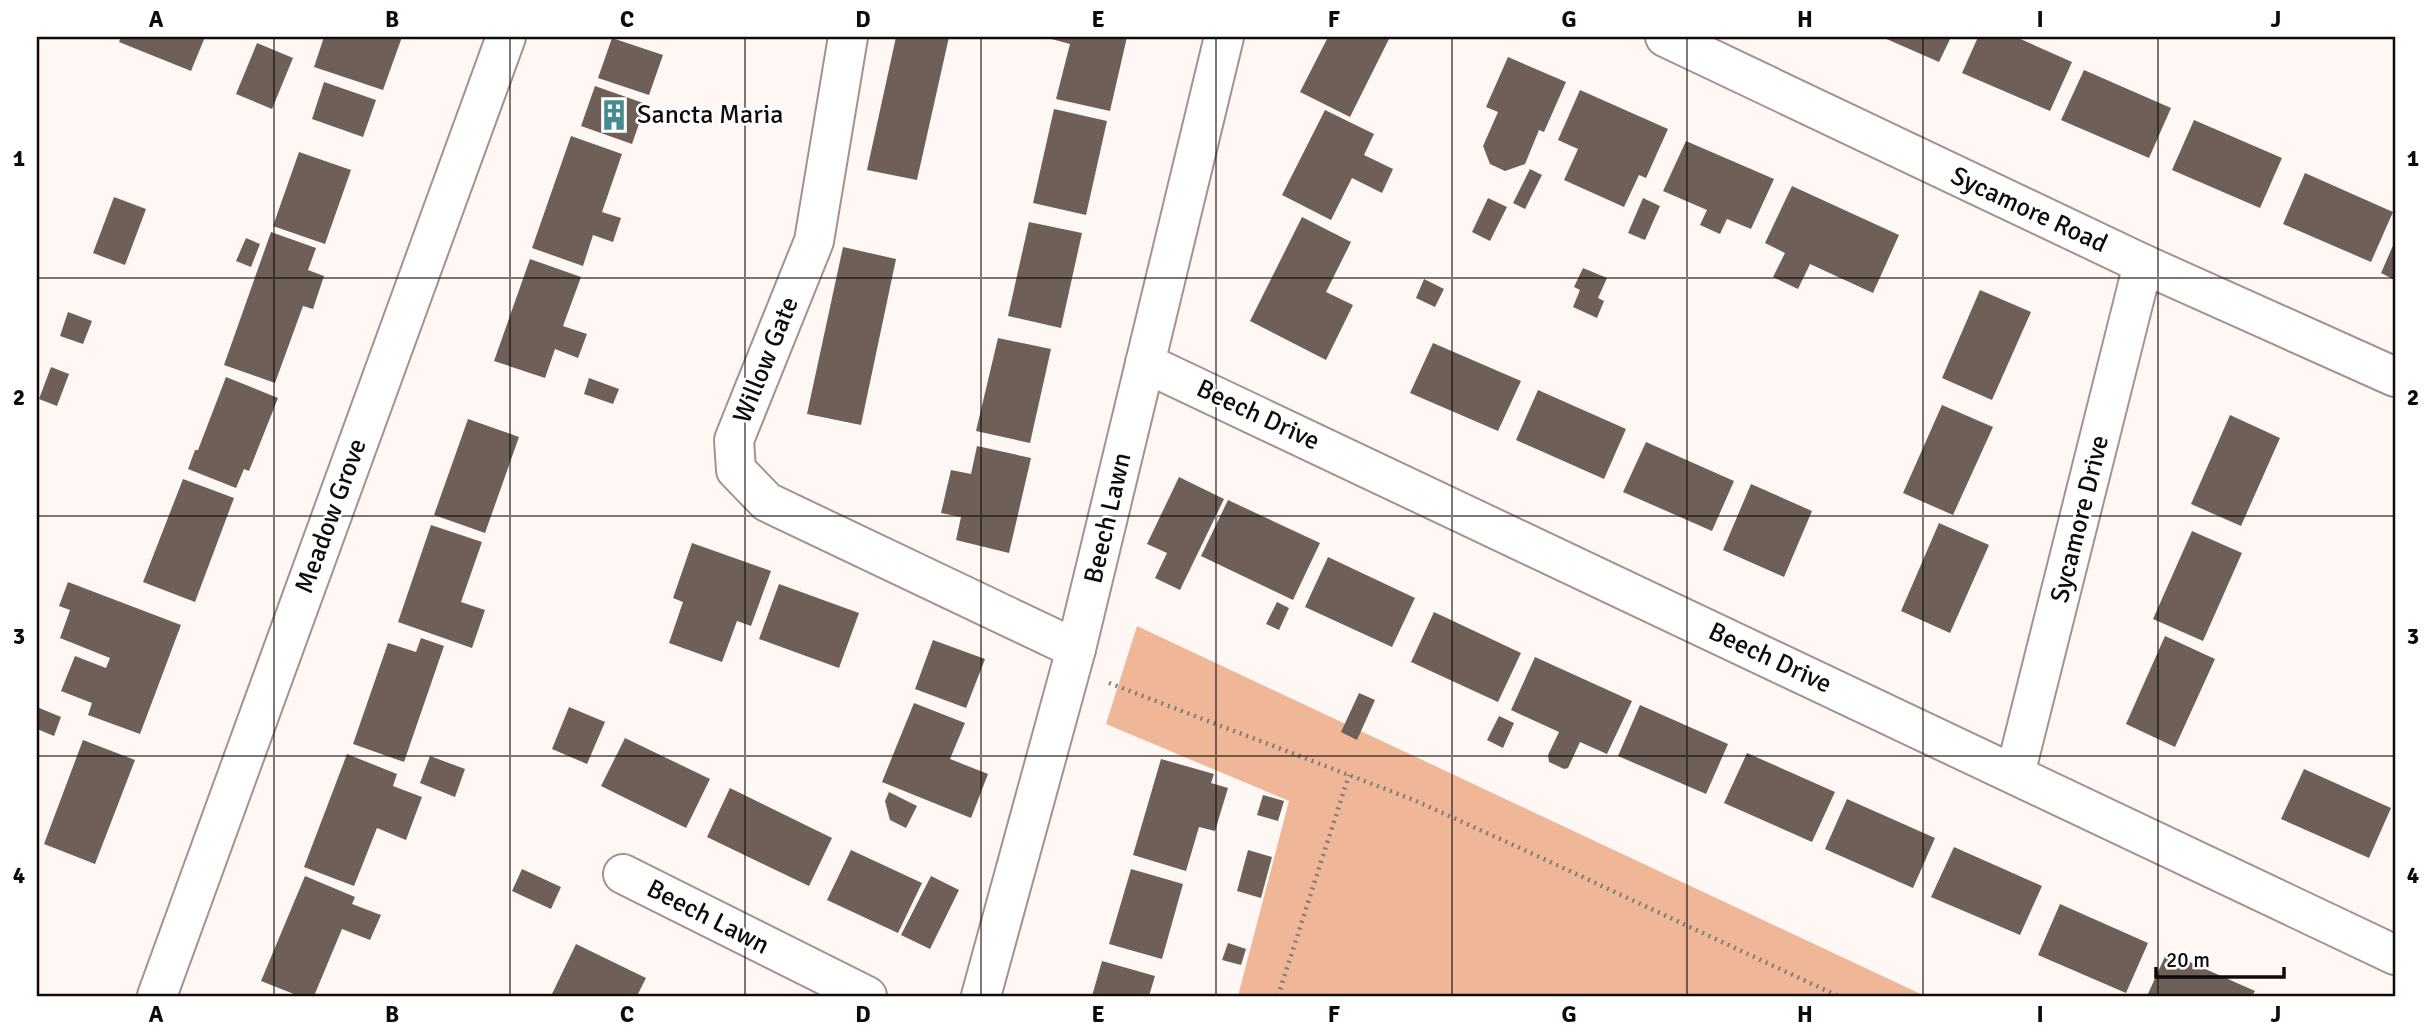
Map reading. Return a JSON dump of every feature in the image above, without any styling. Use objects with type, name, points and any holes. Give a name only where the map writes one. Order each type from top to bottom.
[{"type":"street","name":"Meadow Grove","points":[[157,996],[506,37]]},
{"type":"street","name":"Willow Gate","points":[[848,37],[814,241],[734,440],[736,470],[767,502],[1076,649]]},
{"type":"street","name":"Beech Lawn","points":[[981,996],[1076,649],[1224,37]]},
{"type":"street","name":"Sycamore Road","points":[[1665,37],[2143,264],[2395,377]]},
{"type":"street","name":"Sycamore Drive","points":[[2015,774],[2143,264]]},
{"type":"street","name":"Beech Drive","points":[[1145,363],[2395,955]]},
{"type":"street","name":"Beech Lawn","points":[[623,874],[867,996]]},
{"type":"path","points":[[1108,683],[1414,800],[1838,996]]},
{"type":"path","points":[[1278,996],[1349,775]]},
{"type":"shaded area","points":[[1137,626],[1925,996],[1238,996],[1289,801],[1106,724]]},
{"type":"building","points":[[121,37],[205,37],[191,71],[119,42]]},
{"type":"building","points":[[324,37],[402,37],[383,90],[314,67]]},
{"type":"building","points":[[896,37],[949,37],[917,180],[867,170]]},
{"type":"building","points":[[1044,37],[1127,37],[1110,111],[1056,99],[1070,44]]},
{"type":"building","points":[[1328,37],[1390,37],[1350,117],[1300,92]]},
{"type":"building","points":[[1882,37],[1951,37],[1939,62]]},
{"type":"building","points":[[1978,37],[2016,37],[2072,62],[2050,111],[1962,73]]},
{"type":"building","points":[[612,38],[663,55],[649,95],[598,78]]},
{"type":"building","points":[[257,43],[293,58],[272,109],[236,94]]},
{"type":"building","points":[[1508,57],[1566,82],[1544,132],[1539,130],[1525,164],[1505,171],[1490,164],[1483,146],[1498,112],[1486,107]]},
{"type":"building","points":[[2084,70],[2171,108],[2149,158],[2061,120]]},
{"type":"building","points":[[324,82],[376,100],[363,137],[312,119]]},
{"type":"building","name":"Sancta Maria","points":[[595,86],[646,104],[632,144],[581,126]]},
{"type":"building","points":[[1580,90],[1668,129],[1646,178],[1639,175],[1624,207],[1564,180],[1578,149],[1558,140]]},
{"type":"building","points":[[1054,109],[1107,121],[1086,215],[1033,203]]},
{"type":"building","points":[[1325,110],[1374,134],[1364,155],[1393,169],[1382,193],[1352,178],[1331,220],[1282,195]]},
{"type":"building","points":[[2194,120],[2282,158],[2260,208],[2172,170]]},
{"type":"building","points":[[571,136],[622,154],[602,212],[621,218],[613,242],[593,235],[583,266],[532,248]]},
{"type":"building","points":[[1686,141],[1774,179],[1751,229],[1727,219],[1720,234],[1700,225],[1707,210],[1663,191]]},
{"type":"building","points":[[299,152],[351,170],[325,244],[273,226]]},
{"type":"building","points":[[1530,169],[1542,175],[1525,209],[1513,203]]},
{"type":"building","points":[[2305,173],[2393,212],[2371,262],[2283,224]]},
{"type":"building","points":[[1792,186],[1899,235],[1873,293],[1810,264],[1798,289],[1773,277],[1785,253],[1765,243]]},
{"type":"building","points":[[114,197],[146,209],[125,265],[93,253]]},
{"type":"building","points":[[1488,198],[1507,207],[1490,241],[1472,232]]},
{"type":"building","points":[[1643,198],[1660,206],[1645,240],[1628,233]]},
{"type":"building","points":[[1302,217],[1351,242],[1326,292],[1353,305],[1326,360],[1250,321]]},
{"type":"building","points":[[1029,222],[1082,233],[1061,328],[1008,316]]},
{"type":"building","points":[[271,232],[316,248],[308,270],[324,276],[313,309],[303,306],[275,383],[224,365]]},
{"type":"building","points":[[246,238],[260,244],[251,267],[236,261]]},
{"type":"building","points":[[2395,241],[2395,280],[2381,273]]},
{"type":"building","points":[[843,247],[896,259],[861,425],[807,414]]},
{"type":"building","points":[[530,259],[581,277],[563,326],[587,334],[578,358],[555,349],[545,378],[494,361]]},
{"type":"building","points":[[1583,268],[1607,278],[1598,298],[1604,301],[1597,318],[1573,307],[1580,290],[1574,287]]},
{"type":"building","points":[[1424,279],[1444,289],[1435,307],[1416,298]]},
{"type":"building","points":[[1980,290],[2031,312],[1992,400],[1942,378]]},
{"type":"building","points":[[68,312],[92,321],[83,344],[60,336]]},
{"type":"building","points":[[998,338],[1051,349],[1030,443],[976,431]]},
{"type":"building","points":[[1433,343],[1521,381],[1498,431],[1410,393]]},
{"type":"building","points":[[51,367],[69,374],[57,406],[39,399]]},
{"type":"building","points":[[226,377],[278,398],[249,471],[244,469],[236,488],[188,469]]},
{"type":"building","points":[[589,378],[619,389],[613,404],[584,394]]},
{"type":"building","points":[[1538,390],[1626,429],[1604,479],[1516,440]]},
{"type":"building","points":[[1942,405],[1993,427],[1953,515],[1903,493]]},
{"type":"building","points":[[2230,415],[2280,438],[2241,526],[2191,504]]},
{"type":"building","points":[[468,419],[519,437],[485,533],[434,515]]},
{"type":"building","points":[[1646,442],[1734,481],[1712,531],[1623,492]]},
{"type":"building","points":[[977,446],[1031,458],[1009,553],[956,540],[961,517],[941,513],[951,470],[971,474]]},
{"type":"building","points":[[1179,477],[1224,499],[1180,590],[1155,578],[1167,553],[1147,544]]},
{"type":"building","points":[[183,479],[234,498],[195,602],[143,582]]},
{"type":"building","points":[[1751,484],[1812,511],[1784,577],[1723,550]]},
{"type":"building","points":[[1228,500],[1320,543],[1293,600],[1201,556]]},
{"type":"building","points":[[1939,523],[1989,545],[1950,633],[1901,611]]},
{"type":"building","points":[[431,525],[482,542],[461,602],[485,610],[472,648],[398,622]]},
{"type":"building","points":[[2192,531],[2242,553],[2203,641],[2153,619]]},
{"type":"building","points":[[692,543],[771,571],[751,626],[737,621],[722,662],[669,643],[683,602],[673,598]]},
{"type":"building","points":[[1328,557],[1415,598],[1392,647],[1305,607]]},
{"type":"building","points":[[68,582],[181,625],[140,734],[88,715],[92,703],[61,691],[75,656],[106,668],[110,658],[60,638],[70,610],[59,606]]},
{"type":"building","points":[[779,584],[859,613],[839,668],[759,639]]},
{"type":"building","points":[[1277,602],[1289,608],[1279,630],[1266,624]]},
{"type":"building","points":[[1434,612],[1521,653],[1498,702],[1411,662]]},
{"type":"building","points":[[2165,636],[2215,659],[2175,747],[2126,724]]},
{"type":"building","points":[[421,638],[444,646],[404,762],[353,744],[388,643],[416,652]]},
{"type":"building","points":[[933,640],[985,659],[966,708],[915,689]]},
{"type":"building","points":[[1535,657],[1632,701],[1607,754],[1580,742],[1568,768],[1564,769],[1549,762],[1548,755],[1559,732],[1511,710]]},
{"type":"building","points":[[1359,693],[1375,700],[1357,740],[1341,732]]},
{"type":"building","points":[[914,703],[965,723],[950,759],[988,774],[971,818],[882,782]]},
{"type":"building","points":[[1640,705],[1728,744],[1706,794],[1618,756]]},
{"type":"building","points":[[37,707],[61,717],[54,736],[37,729]]},
{"type":"building","points":[[569,707],[605,722],[587,764],[552,749]]},
{"type":"building","points":[[1499,716],[1514,723],[1503,748],[1487,740]]},
{"type":"building","points":[[625,738],[710,779],[686,828],[601,786]]},
{"type":"building","points":[[83,740],[135,760],[95,864],[44,844]]},
{"type":"building","points":[[1747,753],[1835,792],[1812,842],[1724,803]]},
{"type":"building","points":[[347,754],[397,774],[393,786],[422,797],[406,840],[377,828],[354,886],[304,867]]},
{"type":"building","points":[[430,756],[465,769],[455,797],[420,783]]},
{"type":"building","points":[[1161,759],[1214,774],[1211,783],[1228,788],[1215,831],[1199,827],[1186,871],[1133,855]]},
{"type":"building","points":[[2304,769],[2391,808],[2369,858],[2281,819]]},
{"type":"building","points":[[730,788],[832,838],[809,886],[707,837]]},
{"type":"building","points":[[889,792],[917,806],[906,828],[890,820],[885,801]]},
{"type":"building","points":[[1263,795],[1284,801],[1278,821],[1257,815]]},
{"type":"building","points":[[1847,799],[1935,838],[1913,888],[1825,849]]},
{"type":"building","points":[[1954,847],[2042,886],[2020,935],[1931,897]]},
{"type":"building","points":[[851,850],[922,883],[898,933],[827,900]]},
{"type":"building","points":[[1248,850],[1272,857],[1261,898],[1237,891]]},
{"type":"building","points":[[522,869],[561,887],[551,909],[512,891]]},
{"type":"building","points":[[1131,869],[1183,884],[1162,959],[1109,944]]},
{"type":"building","points":[[305,876],[355,897],[352,904],[381,915],[370,940],[342,929],[314,996],[299,996],[261,981]]},
{"type":"building","points":[[931,876],[959,890],[930,949],[901,935]]},
{"type":"building","points":[[2060,904],[2148,943],[2126,993],[2038,955]]},
{"type":"building","points":[[1228,943],[1246,949],[1241,965],[1222,960]]},
{"type":"building","points":[[576,944],[646,978],[637,996],[552,994]]},
{"type":"building","points":[[2167,952],[2255,991],[2252,996],[2147,996]]},
{"type":"building","points":[[1102,961],[1155,976],[1149,996],[1092,996]]},
{"type":"place","name":"Sancta Maria","points":[[614,115]]}]
